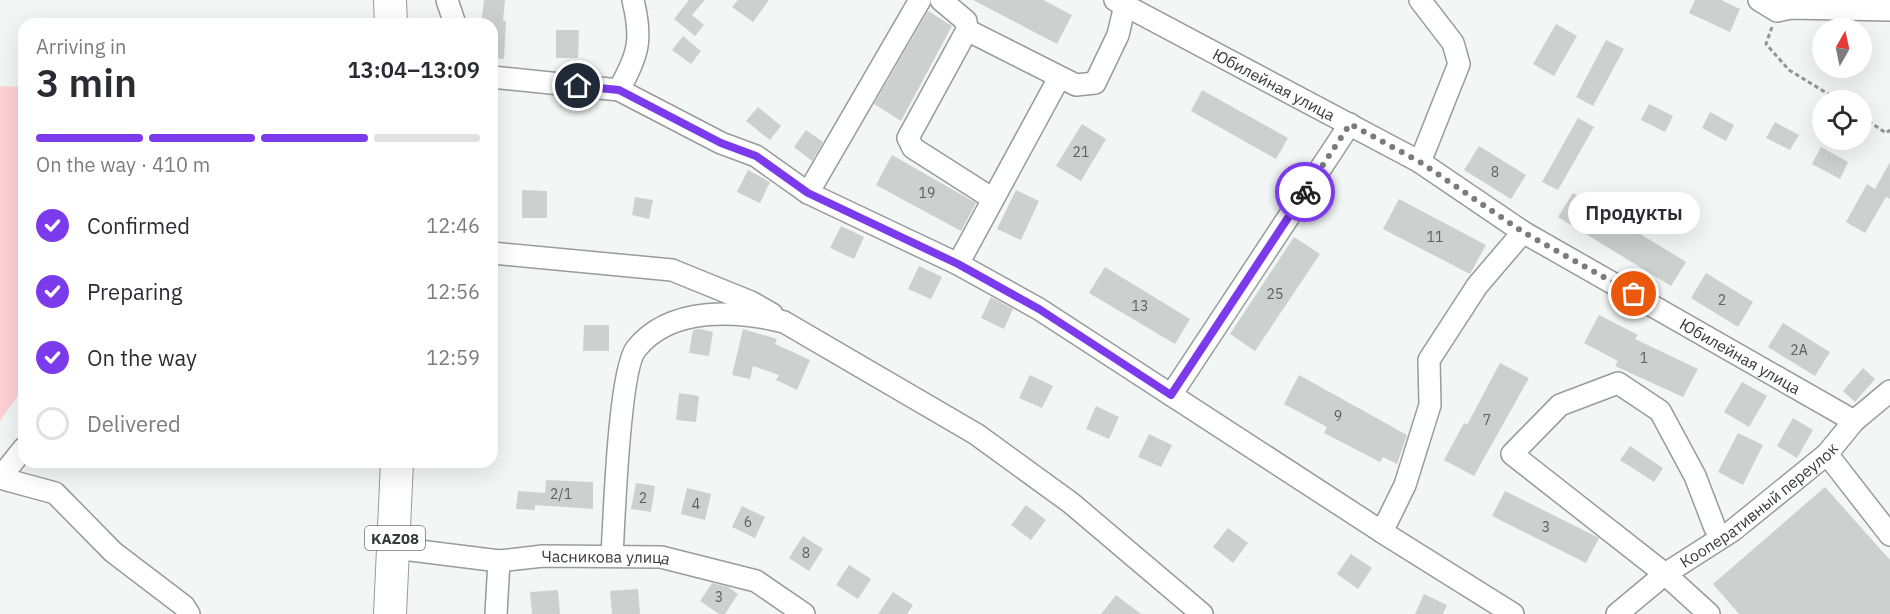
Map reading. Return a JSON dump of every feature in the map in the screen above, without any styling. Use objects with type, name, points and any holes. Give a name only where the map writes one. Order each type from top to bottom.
[{"type":"highway","points":[[390,0],[391,18]]},
{"type":"highway","name":"KAZ08","points":[[390,614],[395,548],[397,468]]},
{"type":"street","points":[[447,0],[453,18]]},
{"type":"street","points":[[619,90],[633,64],[640,31],[633,0]]},
{"type":"street","points":[[808,193],[920,0]]},
{"type":"street","points":[[941,0],[966,21],[967,30],[908,138],[912,148],[993,199]]},
{"type":"street","points":[[1420,0],[1453,43],[1459,64],[1420,162]]},
{"type":"street","name":"Юбилейная улица","points":[[967,30],[1059,78],[1076,85],[1095,83],[1118,35],[1120,3],[1420,162],[1523,232],[1854,421]]},
{"type":"street","points":[[1781,5],[1890,10]]},
{"type":"street","points":[[498,78],[619,90],[721,143],[756,156],[808,193],[958,264],[1039,309],[1382,532],[1513,614]]},
{"type":"street","points":[[958,264],[1059,78]]},
{"type":"street","points":[[1171,395],[1350,124]]},
{"type":"street","points":[[1382,532],[1405,485],[1430,405],[1429,360],[1477,286],[1523,232]]},
{"type":"street","points":[[498,255],[672,270],[752,302],[976,434],[1071,503],[1202,614]]},
{"type":"street","points":[[612,556],[625,380],[635,350],[665,325],[706,314],[757,315],[784,322]]},
{"type":"street","points":[[1617,614],[1665,574],[1512,454],[1560,405],[1618,383],[1660,411],[1695,476],[1715,528]]},
{"type":"street","name":"Кооперативный переулок","points":[[1709,614],[1665,574],[1732,531],[1827,454],[1854,421],[1890,391]]},
{"type":"street","points":[[1827,454],[1890,535]]},
{"type":"street","points":[[18,456],[0,478],[55,493],[113,552],[184,606],[189,614]]},
{"type":"street","name":"Часникова улица","points":[[395,548],[499,561],[543,556],[661,557],[756,581],[804,614]]},
{"type":"street","points":[[496,614],[499,561]]},
{"type":"path","points":[[1781,5],[1766,44],[1789,70],[1822,90]]},
{"type":"path","points":[[1872,124],[1886,134],[1890,130]]},
{"type":"shaded area","points":[[0,86],[18,87],[18,396],[0,421]]},
{"type":"building","points":[[484,0],[505,0],[504,59],[498,58],[498,18],[482,18]]},
{"type":"building","points":[[689,0],[705,0],[692,15],[704,25],[695,36],[674,19]]},
{"type":"building","points":[[738,0],[769,0],[753,22],[732,7]]},
{"type":"building","points":[[973,0],[1043,0],[1072,15],[1057,44]]},
{"type":"building","points":[[1695,0],[1721,0],[1740,9],[1730,32],[1689,13]]},
{"type":"building","points":[[928,11],[952,26],[901,121],[874,104]]},
{"type":"building","points":[[1556,24],[1577,36],[1554,76],[1533,64]]},
{"type":"building","points":[[556,30],[579,30],[578,58],[556,58]]},
{"type":"building","points":[[683,36],[701,51],[691,64],[672,50]]},
{"type":"building","points":[[1606,40],[1624,49],[1593,106],[1576,97]]},
{"type":"building","points":[[1202,90],[1288,138],[1276,159],[1191,111]]},
{"type":"building","points":[[1649,104],[1673,116],[1665,132],[1641,120]]},
{"type":"building","points":[[758,107],[781,126],[770,140],[746,121]]},
{"type":"building","points":[[1710,112],[1734,125],[1726,141],[1702,128]]},
{"type":"building","points":[[1578,118],[1594,127],[1558,190],[1542,182]]},
{"type":"building","points":[[1775,122],[1799,135],[1790,150],[1766,138]]},
{"type":"building","points":[[1082,124],[1106,139],[1081,181],[1056,166]]},
{"type":"building","points":[[806,130],[823,142],[812,161],[794,147]]},
{"type":"building","points":[[1479,146],[1526,175],[1511,199],[1464,170]]},
{"type":"building","points":[[1819,150],[1826,150],[1848,162],[1840,179],[1812,164]]},
{"type":"building","points":[[892,155],[976,203],[961,231],[876,185]]},
{"type":"building","points":[[1890,162],[1890,199],[1886,197],[1865,233],[1846,222],[1867,184],[1875,189]]},
{"type":"building","points":[[748,170],[770,182],[760,203],[737,192]]},
{"type":"building","points":[[522,190],[547,191],[547,218],[522,218]]},
{"type":"building","points":[[1016,190],[1039,201],[1021,240],[997,229]]},
{"type":"building","points":[[1573,193],[1686,262],[1671,286],[1558,217]]},
{"type":"building","points":[[635,197],[653,200],[649,219],[632,215]]},
{"type":"building","points":[[1399,199],[1486,245],[1470,274],[1383,229]]},
{"type":"building","points":[[841,226],[864,237],[854,259],[830,248]]},
{"type":"building","points":[[1294,237],[1320,254],[1255,351],[1230,334]]},
{"type":"building","points":[[919,266],[942,277],[931,299],[908,289]]},
{"type":"building","points":[[1105,267],[1190,319],[1175,344],[1089,293]]},
{"type":"building","points":[[1706,273],[1753,302],[1738,327],[1691,298]]},
{"type":"building","points":[[991,297],[1013,309],[1004,329],[981,318]]},
{"type":"building","points":[[1599,315],[1638,335],[1635,339],[1698,369],[1683,397],[1615,366],[1618,361],[1584,343]]},
{"type":"building","points":[[1783,323],[1830,352],[1815,376],[1768,347]]},
{"type":"building","points":[[584,325],[609,325],[609,351],[583,351]]},
{"type":"building","points":[[743,329],[777,339],[775,344],[810,360],[797,390],[776,380],[779,375],[753,366],[750,379],[732,375]]},
{"type":"building","points":[[693,330],[713,332],[709,356],[689,353]]},
{"type":"building","points":[[1500,363],[1529,378],[1474,476],[1444,460],[1464,423],[1467,425]]},
{"type":"building","points":[[1863,368],[1875,379],[1855,402],[1843,391]]},
{"type":"building","points":[[1030,375],[1053,386],[1042,408],[1019,398]]},
{"type":"building","points":[[1299,375],[1407,435],[1397,464],[1383,457],[1380,462],[1324,433],[1327,427],[1284,404]]},
{"type":"building","points":[[1742,382],[1767,396],[1749,427],[1724,412]]},
{"type":"building","points":[[679,393],[699,396],[696,422],[676,420]]},
{"type":"building","points":[[1096,406],[1119,417],[1109,439],[1086,429]]},
{"type":"building","points":[[1793,418],[1813,430],[1797,458],[1777,446]]},
{"type":"building","points":[[1738,433],[1763,445],[1743,485],[1718,472]]},
{"type":"building","points":[[1149,434],[1172,445],[1161,467],[1138,457]]},
{"type":"building","points":[[1630,446],[1663,468],[1654,482],[1620,460]]},
{"type":"building","points":[[546,480],[593,482],[593,509],[535,505],[535,510],[516,509],[518,491],[545,493]]},
{"type":"building","points":[[636,483],[655,486],[651,512],[631,509]]},
{"type":"building","points":[[1825,487],[1890,560],[1890,614],[1739,614],[1713,584]]},
{"type":"building","points":[[687,488],[711,494],[705,520],[681,514]]},
{"type":"building","points":[[1505,491],[1599,538],[1586,563],[1492,516]]},
{"type":"building","points":[[1026,505],[1046,520],[1031,540],[1011,525]]},
{"type":"building","points":[[742,506],[765,517],[755,538],[732,527]]},
{"type":"building","points":[[1228,528],[1248,543],[1233,563],[1213,547]]},
{"type":"building","points":[[803,536],[823,549],[809,571],[789,558]]},
{"type":"building","points":[[1351,554],[1372,568],[1358,589],[1337,574]]},
{"type":"building","points":[[849,565],[871,579],[858,599],[836,585]]},
{"type":"building","points":[[712,583],[728,587],[738,594],[725,614],[719,614],[700,601]]},
{"type":"building","points":[[638,589],[640,614],[612,614],[610,591]]},
{"type":"building","points":[[558,590],[560,614],[532,614],[530,592]]},
{"type":"building","points":[[893,592],[913,605],[907,614],[878,614]]},
{"type":"building","points":[[1424,594],[1447,605],[1443,614],[1415,614]]},
{"type":"building","points":[[1116,595],[1141,614],[1101,614]]},
{"type":"way so far","points":[[1305,192],[1350,124],[1420,162],[1523,232],[1634,294]]},
{"type":"place","name":"Продукты","points":[[1634,294]]},
{"type":"route","points":[[578,86],[619,90],[721,143],[756,156],[808,193],[958,264],[1039,309],[1171,395],[1305,192]]}]
